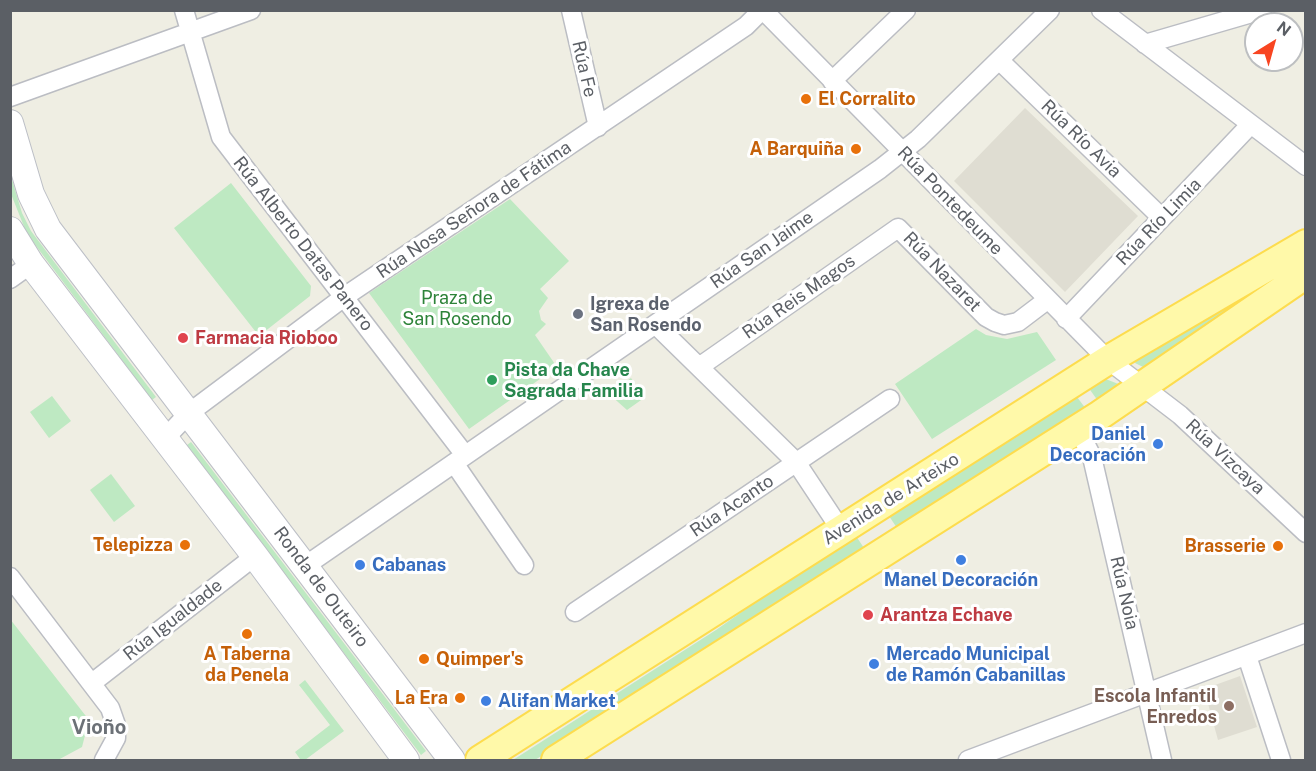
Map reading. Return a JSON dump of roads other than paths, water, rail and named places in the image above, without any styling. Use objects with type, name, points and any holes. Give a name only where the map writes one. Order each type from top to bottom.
[{"type":"main road","name":"Ronda de Outeiro","points":[[10,123],[40,217],[452,760]]},
{"type":"main road","name":"Ronda de Outeiro","points":[[10,230],[31,264],[255,556],[406,760]]},
{"type":"main road","name":"Avenida de Arteixo","points":[[480,760],[1108,360],[1305,244]]},
{"type":"main road","points":[[556,760],[1078,429],[1305,274]]},
{"type":"street","name":"Rúa Alberto Datas Panero","points":[[184,10],[221,137],[344,297],[460,459],[524,565]]},
{"type":"street","points":[[10,97],[251,10]]},
{"type":"street","name":"Rúa Fe","points":[[571,10],[598,127]]},
{"type":"street","name":"Rúa Nosa Señora de Fátima","points":[[189,413],[344,297],[746,26],[762,10]]},
{"type":"street","name":"Rúa Pontedeume","points":[[762,10],[1066,319],[1108,360],[1141,385]]},
{"type":"street","points":[[832,81],[906,10]]},
{"type":"street","name":"Rúa San Jaime","points":[[305,566],[902,152],[1050,10]]},
{"type":"street","points":[[1101,10],[1305,166]]},
{"type":"street","points":[[1144,44],[1262,10]]},
{"type":"street","name":"Rúa Río Avia","points":[[999,60],[1162,218]]},
{"type":"street","name":"Rúa Río Limia","points":[[1066,319],[1251,124]]},
{"type":"street","name":"Rúa Nazaret","points":[[898,228],[986,317],[995,322],[1004,325],[1018,322],[1047,300]]},
{"type":"street","name":"Rúa Reis Magos","points":[[699,367],[898,228]]},
{"type":"street","points":[[10,279],[31,264]]},
{"type":"street","points":[[655,324],[796,462],[841,530]]},
{"type":"street","name":"Rúa Vizcaya","points":[[1141,385],[1180,415],[1305,533]]},
{"type":"street","name":"Rúa Acanto","points":[[575,612],[890,399]]},
{"type":"street","points":[[168,442],[172,431],[189,413]]},
{"type":"street","name":"Rúa Noia","points":[[1078,429],[1092,457],[1162,760]]},
{"type":"street","name":"Rúa Igualdade","points":[[92,683],[255,556]]},
{"type":"street","points":[[10,577],[110,708],[116,725],[116,738],[104,760]]},
{"type":"street","points":[[968,760],[1305,633]]},
{"type":"street","points":[[1247,656],[1281,760]]},
{"type":"place","name":"El Corralito","points":[[806,99]]},
{"type":"place","name":"A Barquiña","points":[[856,149]]},
{"type":"place","name":"Igrexa de San Rosendo","points":[[578,314]]},
{"type":"place","name":"Farmacia Rioboo","points":[[183,338]]},
{"type":"place","name":"Pista da Chave Sagrada Familia","points":[[492,380]]},
{"type":"place","name":"Daniel Decoración","points":[[1158,444]]},
{"type":"place","name":"Telepizza","points":[[185,545]]},
{"type":"place","name":"Brasserie","points":[[1278,546]]},
{"type":"place","name":"Manel Decoración","points":[[961,560]]},
{"type":"place","name":"Cabanas","points":[[360,565]]},
{"type":"place","name":"Arantza Echave","points":[[868,615]]},
{"type":"place","name":"A Taberna da Penela","points":[[247,634]]},
{"type":"place","name":"Quimper's","points":[[424,659]]},
{"type":"place","name":"Mercado Municipal de Ramón Cabanillas","points":[[874,664]]},
{"type":"place","name":"La Era","points":[[460,698]]},
{"type":"place","name":"Alifan Market","points":[[486,701]]},
{"type":"place","name":"Escola Infantil Enredos","points":[[1229,706]]},
{"type":"district","name":"Vioño","points":[[99,728]]},
{"type":"park label","name":"Praza de San Rosendo","points":[[457,308]]}]
